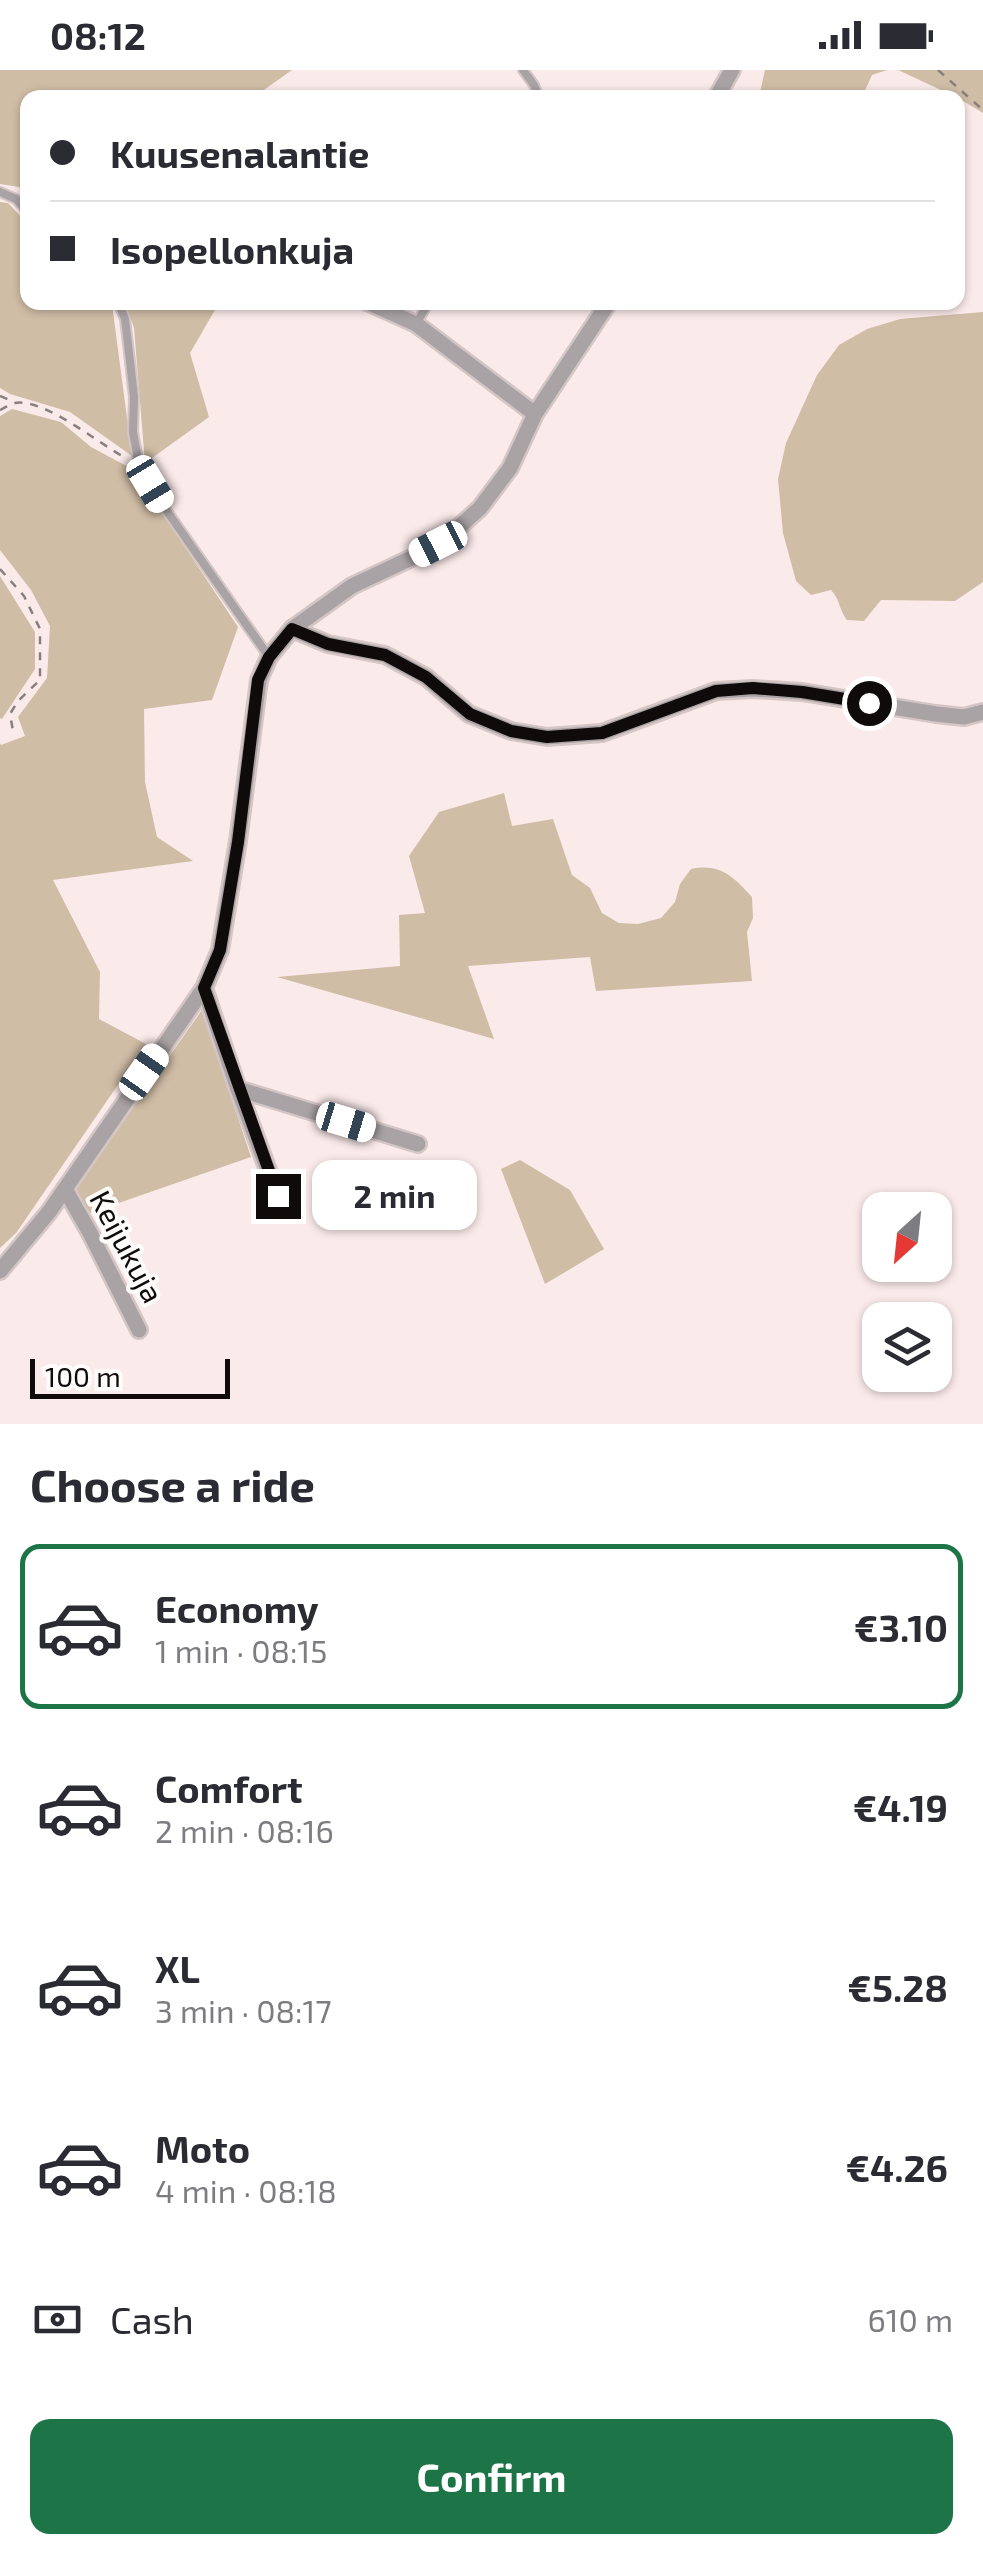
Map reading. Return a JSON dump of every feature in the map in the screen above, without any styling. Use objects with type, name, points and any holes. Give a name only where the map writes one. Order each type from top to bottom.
[{"type":"street","points":[[385,310],[416,324],[535,414]]},
{"type":"street","points":[[0,1271],[49,1212],[204,988],[220,950],[258,680],[269,657],[292,629],[352,586],[438,544],[480,508],[510,468],[535,414],[604,310]]},
{"type":"street","points":[[292,629],[328,644],[385,655],[426,677],[470,714],[511,731],[547,737],[602,733],[716,691],[753,688],[936,714],[964,716],[983,712]]},
{"type":"street","points":[[204,988],[278,1196]]},
{"type":"street","points":[[238,1089],[418,1144]]},
{"type":"street","name":"Keijukuja","points":[[65,1189],[139,1330]]},
{"type":"lane","points":[[121,310],[139,465],[269,657]]},
{"type":"lane","points":[[416,324],[424,310]]},
{"type":"path","points":[[938,70],[960,90]]},
{"type":"path","points":[[0,396],[66,418],[103,446],[139,465]]},
{"type":"path","points":[[0,410],[15,403]]},
{"type":"path","points":[[0,569],[24,596],[40,629],[40,680],[10,714],[13,732]]},
{"type":"shaded area","points":[[0,70],[292,70],[264,90],[20,90],[20,188],[0,184]]},
{"type":"shaded area","points":[[765,70],[887,70],[872,75],[865,90],[761,90]]},
{"type":"shaded area","points":[[898,70],[983,70],[983,113],[965,102],[965,90],[941,90]]},
{"type":"shaded area","points":[[0,202],[8,203],[20,216],[20,310],[113,310],[132,456],[70,412],[0,388]]},
{"type":"shaded area","points":[[128,310],[215,310],[190,353],[209,417],[145,463],[134,328]]},
{"type":"shaded area","points":[[983,312],[983,582],[955,601],[881,600],[864,621],[847,620],[831,590],[811,595],[796,581],[783,533],[778,479],[786,443],[817,375],[839,345],[867,329],[900,319]]},
{"type":"shaded area","points":[[12,409],[61,422],[91,447],[134,470],[238,627],[212,700],[144,709],[145,782],[157,837],[193,861],[53,880],[100,972],[99,1019],[146,1044],[16,1233],[0,1248],[0,743],[25,736],[18,717],[47,678],[50,626],[31,590],[0,550],[0,416]]},
{"type":"shaded area","points":[[0,576],[35,632],[35,669],[2,719],[0,718]]},
{"type":"shaded area","points":[[504,793],[512,826],[553,819],[572,875],[590,888],[602,913],[619,923],[638,924],[661,918],[675,902],[680,884],[691,869],[710,868],[732,877],[752,897],[753,918],[747,932],[752,981],[596,991],[590,957],[468,966],[494,1039],[277,977],[400,966],[399,915],[425,913],[409,856],[439,812]]},
{"type":"shaded area","points":[[202,1010],[251,1157],[90,1213],[75,1190]]},
{"type":"shaded area","points":[[520,1160],[570,1190],[604,1249],[545,1284],[501,1169]]},
{"type":"route","points":[[278,1196],[204,988],[220,950],[258,680],[269,657],[292,629],[328,644],[385,655],[426,677],[470,714],[511,731],[547,737],[602,733],[716,691],[753,688],[869,703]]}]
